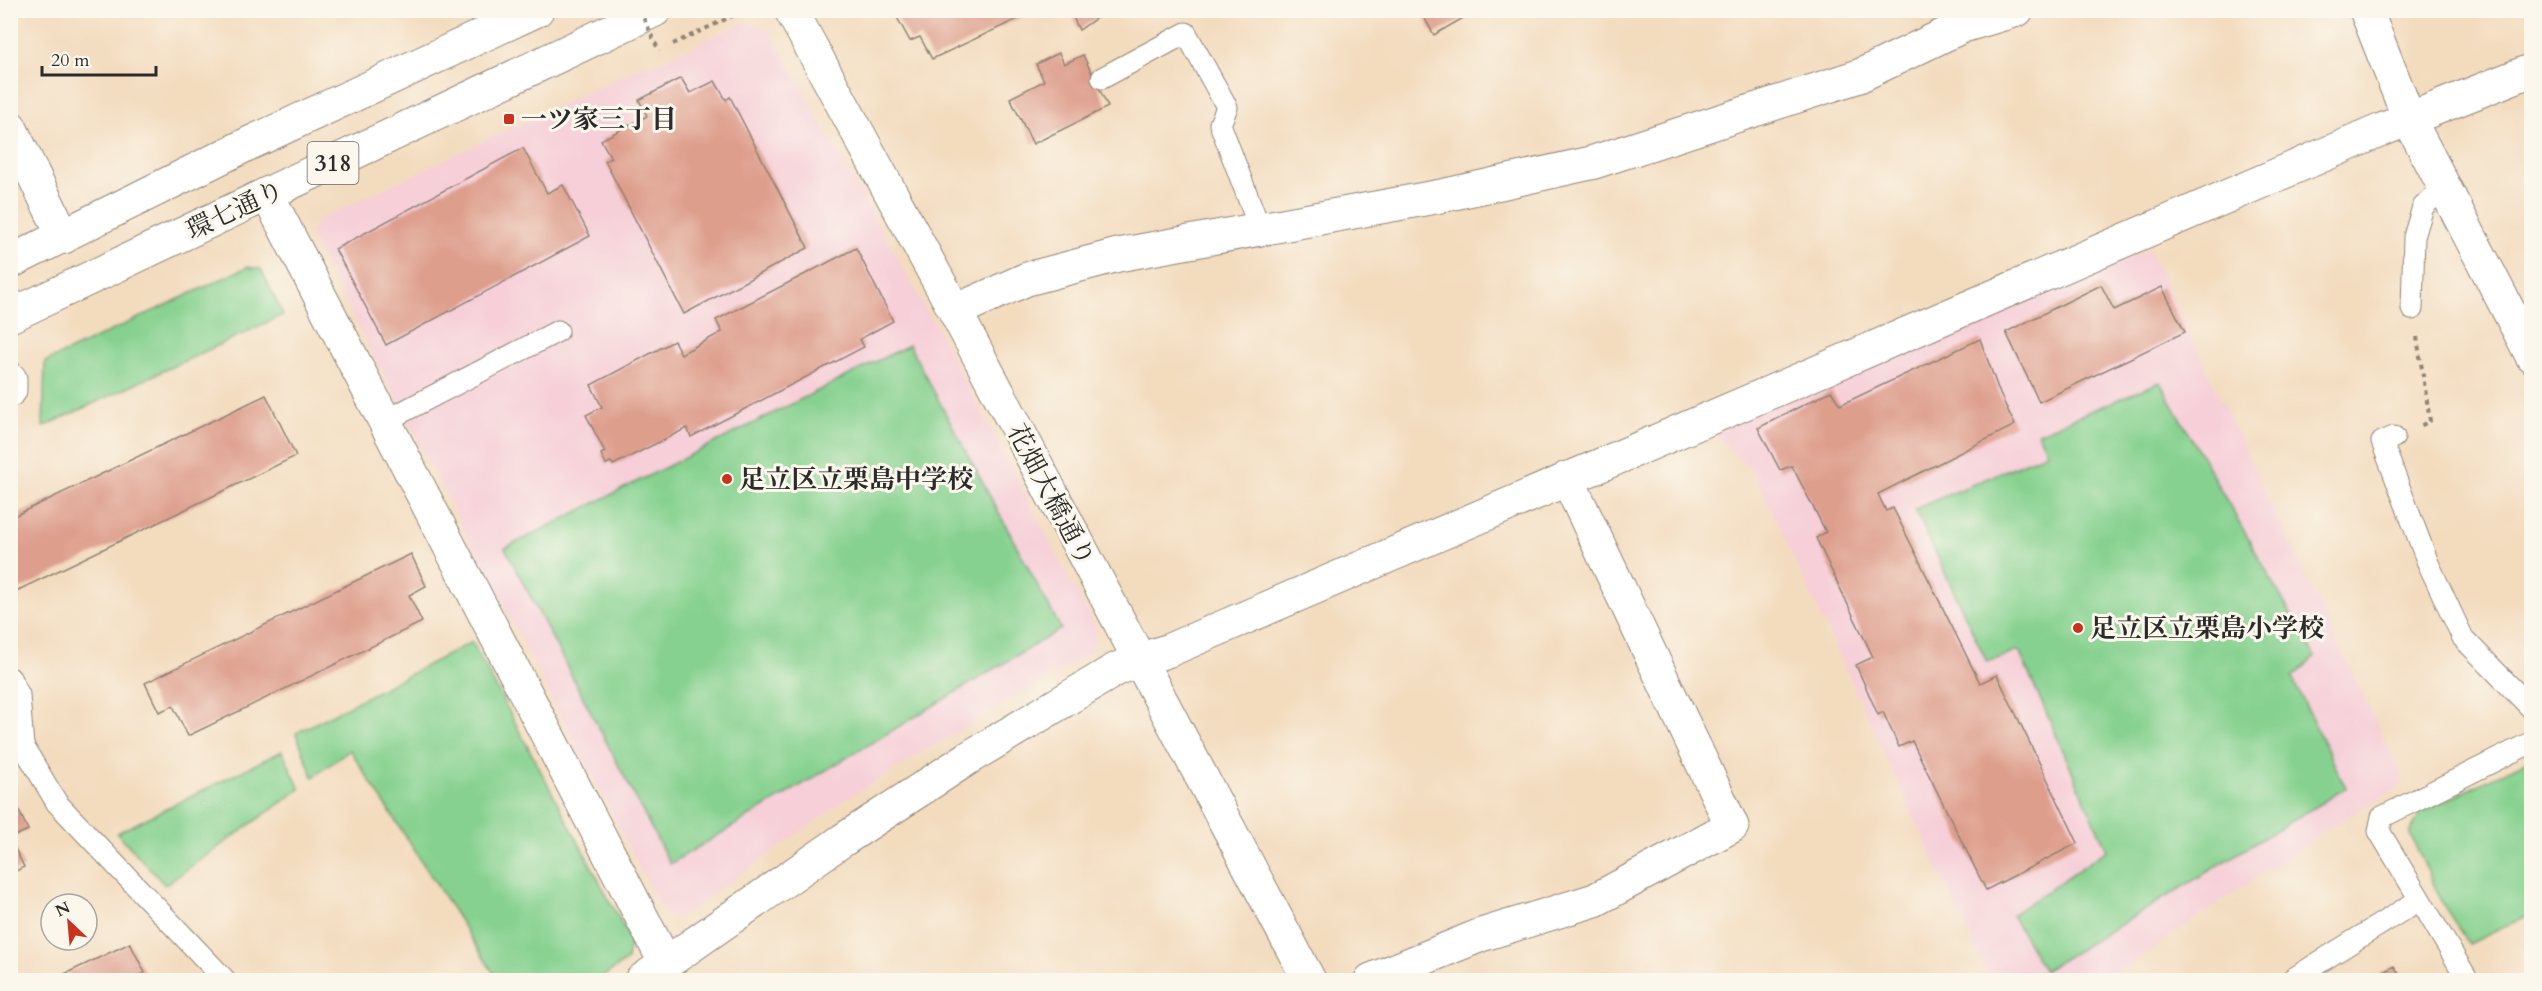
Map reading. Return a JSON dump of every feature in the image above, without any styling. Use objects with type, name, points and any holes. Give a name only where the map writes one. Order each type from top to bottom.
[{"type":"street","name":"環七通り","points":[[10,262],[248,144],[537,10]]},
{"type":"street","name":"環七通り","points":[[10,316],[656,10]]},
{"type":"street","name":"花畑大橋通り","points":[[791,10],[955,311],[1309,981]]},
{"type":"street","points":[[955,311],[1028,279],[1118,255],[1441,196],[1591,163],[1859,76],[1963,26],[2017,10]]},
{"type":"street","points":[[2366,10],[2409,119],[2532,356]]},
{"type":"street","points":[[267,194],[385,421],[654,972],[843,840],[970,757],[1115,670],[1167,651],[2409,119],[2528,80]]},
{"type":"street","points":[[10,127],[64,237]]},
{"type":"street","points":[[10,380],[10,390]]},
{"type":"street","points":[[1371,981],[1481,935],[1595,900],[1732,826],[1567,478]]},
{"type":"lane","points":[[1102,78],[1186,33],[1227,107],[1220,124],[1260,229]]},
{"type":"lane","points":[[2412,309],[2414,237],[2423,207],[2443,188]]},
{"type":"lane","points":[[385,421],[558,331]]},
{"type":"lane","points":[[2394,436],[2382,442],[2428,563],[2463,638],[2532,709]]},
{"type":"lane","points":[[10,678],[19,695],[23,746],[57,803],[225,981]]},
{"type":"lane","points":[[2468,981],[2379,831],[2382,816],[2532,742]]},
{"type":"lane","points":[[2291,981],[2419,900]]},
{"type":"path","points":[[640,10],[659,51],[743,11]]},
{"type":"path","points":[[2394,436],[2430,422],[2412,309]]},
{"type":"shaded area","name":"足立区立栗島中学校","points":[[744,22],[769,30],[936,327],[1097,630],[1091,652],[849,797],[678,919],[663,912],[310,234],[318,220],[648,63],[650,67]]},
{"type":"shaded area","name":"足立区立栗島小学校","points":[[2149,249],[2405,783],[2327,829],[2107,980],[1990,980],[1754,473],[1713,432]]},
{"type":"green space","points":[[247,267],[261,269],[283,315],[43,427],[45,362]]},
{"type":"green space","points":[[909,345],[1061,629],[670,864],[505,548]]},
{"type":"green space","points":[[2160,382],[2315,657],[2292,678],[2346,788],[2044,971],[2012,915],[2107,850],[2019,651],[1987,662],[1915,509],[2047,453],[2038,433]]},
{"type":"green space","points":[[472,642],[630,939],[627,960],[598,980],[498,980],[350,750],[313,777],[296,733]]},
{"type":"green space","points":[[282,751],[300,789],[165,885],[117,833]]},
{"type":"green space","points":[[2531,759],[2531,914],[2469,944],[2444,906],[2410,834],[2420,813]]},
{"type":"building","points":[[893,10],[1018,10],[1022,17],[932,59],[920,37],[910,41]]},
{"type":"building","points":[[1070,10],[1108,10],[1079,30]]},
{"type":"building","points":[[1420,10],[1477,10],[1434,35]]},
{"type":"building","points":[[1059,53],[1064,64],[1083,55],[1108,107],[1033,144],[1010,98],[1044,81],[1036,64]]},
{"type":"building","points":[[681,78],[690,93],[715,81],[726,100],[730,97],[808,248],[684,314],[605,161],[611,158],[601,140],[647,116],[639,100]]},
{"type":"building","points":[[523,148],[547,193],[563,185],[590,236],[386,345],[335,249]]},
{"type":"building","points":[[856,248],[893,321],[860,339],[864,347],[691,437],[687,428],[613,465],[611,462],[606,464],[601,454],[605,452],[586,415],[602,407],[591,385],[674,341],[681,354],[722,332],[716,320]]},
{"type":"building","points":[[2101,285],[2114,310],[2162,287],[2185,332],[2039,402],[2006,332]]},
{"type":"building","points":[[1980,339],[2000,394],[2015,425],[1878,494],[1886,511],[1893,508],[1980,683],[1997,675],[2078,843],[1986,890],[1912,741],[1899,747],[1883,712],[1878,715],[1856,665],[1873,657],[1816,538],[1826,532],[1792,466],[1780,470],[1758,428],[1831,391],[1840,405]]},
{"type":"building","points":[[266,395],[296,456],[10,594],[10,518]]},
{"type":"building","points":[[411,554],[426,586],[409,595],[422,622],[188,736],[173,706],[159,712],[145,683]]},
{"type":"building","points":[[14,800],[28,830],[10,838],[10,802]]},
{"type":"building","points":[[10,839],[24,867],[10,874]]},
{"type":"building","points":[[130,943],[145,973],[129,980],[52,980]]},
{"type":"building","points":[[2394,966],[2403,980],[2369,980]]},
{"type":"place","name":"一ツ家三丁目","points":[[509,119]]},
{"type":"place","name":"足立区立栗島中学校","points":[[727,479]]},
{"type":"place","name":"足立区立栗島小学校","points":[[2078,628]]}]
